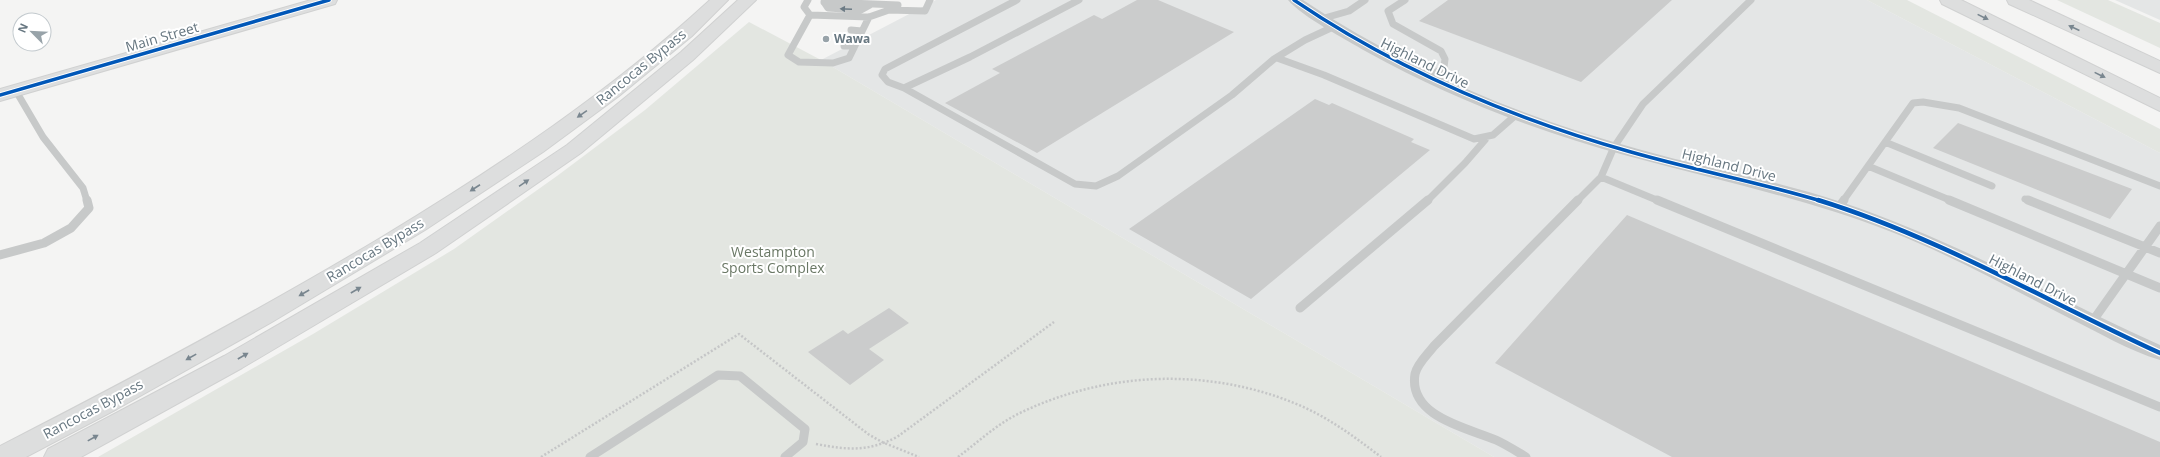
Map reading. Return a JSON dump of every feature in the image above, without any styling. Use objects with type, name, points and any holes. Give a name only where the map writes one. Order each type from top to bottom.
[{"type":"main road","name":"Main Street","points":[[8,93],[329,0]]},
{"type":"main road","name":"Rancocas Bypass","points":[[2,457],[243,328],[333,276],[451,204],[502,171],[587,110],[655,57],[720,0]]},
{"type":"main road","name":"Rancocas Bypass","points":[[58,457],[233,362],[428,248],[574,149],[687,56],[748,0]]},
{"type":"main road","points":[[1948,0],[2160,105]]},
{"type":"main road","points":[[2016,0],[2160,68]]},
{"type":"street","name":"Highland Drive","points":[[1294,0],[1327,23],[1374,51],[1428,78],[1517,114],[1614,147],[1800,194],[1907,232],[1953,252],[2092,322],[2160,353]]},
{"type":"lane","points":[[808,0],[804,7],[810,15]]},
{"type":"lane","points":[[1017,0],[885,69],[882,75],[1075,184],[1096,186],[1118,176],[1232,95],[1277,58],[1305,40],[1327,23],[1365,0]]},
{"type":"lane","points":[[904,88],[970,57],[1079,0]]},
{"type":"lane","points":[[1405,0],[1388,11],[1392,24],[1441,51],[1445,59],[1444,67],[1428,78]]},
{"type":"lane","points":[[1526,457],[1493,438],[1455,425],[1428,410],[1416,391],[1415,374],[1434,346],[1601,177],[1614,147],[1643,104],[1751,0]]},
{"type":"lane","points":[[810,15],[869,18],[889,10],[925,11],[928,3],[873,4],[860,10],[854,10],[828,8],[825,1]]},
{"type":"lane","points":[[810,15],[788,55],[798,62],[833,63],[849,58],[869,18]]},
{"type":"lane","points":[[803,28],[812,29]]},
{"type":"lane","points":[[851,30],[862,31]]},
{"type":"lane","points":[[794,44],[804,44]]},
{"type":"lane","points":[[844,46],[854,46]]},
{"type":"lane","points":[[1277,58],[1324,75],[1474,139],[1485,140]]},
{"type":"lane","points":[[0,255],[44,243],[71,228],[90,208],[83,188],[8,93]]},
{"type":"lane","points":[[1839,207],[1913,102],[1942,104],[1959,108],[2160,186]]},
{"type":"lane","points":[[1300,308],[1430,198],[1485,140],[1500,130],[1517,114]]},
{"type":"lane","points":[[1884,142],[1992,186]]},
{"type":"lane","points":[[1868,166],[2160,288]]},
{"type":"lane","points":[[1601,177],[2160,407]]},
{"type":"lane","points":[[2025,199],[2160,253]]},
{"type":"lane","points":[[2092,322],[2160,226]]},
{"type":"lane","points":[[590,457],[718,376],[740,376],[805,428],[803,442],[785,457]]},
{"type":"path","points":[[803,442],[846,450],[863,450],[886,443],[897,437],[1054,322]]},
{"type":"path","points":[[541,457],[739,334],[868,434],[918,457]]},
{"type":"path","points":[[958,457],[993,430],[1019,414],[1045,402],[1094,386],[1119,381],[1159,377],[1211,381],[1267,392],[1311,409],[1331,420],[1350,432],[1381,457]]},
{"type":"shaded area","points":[[936,0],[1867,0],[2160,153],[2160,457],[1494,457],[821,60]]},
{"type":"shaded area","points":[[2115,0],[2160,0],[2160,20]]},
{"type":"green space","points":[[1867,0],[1907,0],[2160,129],[2160,153]]},
{"type":"green space","points":[[2057,0],[2108,0],[2160,23],[2160,48]]},
{"type":"green space","name":"Westampton Sports Complex","points":[[749,22],[821,60],[1494,457],[98,457],[313,334],[454,249],[557,176],[645,110]]},
{"type":"building","points":[[1137,0],[1158,0],[1234,32],[1037,153],[945,103],[1000,73],[992,69],[1094,15],[1102,19]]},
{"type":"building","points":[[1448,0],[1672,0],[1581,82],[1419,21]]},
{"type":"building","points":[[1315,99],[1329,105],[1332,103],[1414,139],[1411,142],[1430,150],[1251,299],[1129,229]]},
{"type":"building","points":[[1958,123],[2132,189],[2110,219],[1933,148]]},
{"type":"building","points":[[1627,215],[2160,442],[2160,457],[1672,457],[1495,363]]},
{"type":"building","points":[[889,308],[909,323],[869,349],[884,360],[850,385],[808,352],[843,330],[848,334]]},
{"type":"cycle path","points":[[0,95],[329,0]]},
{"type":"cycle path","points":[[1294,0],[1355,39],[1386,56],[1451,88],[1484,102],[1552,127],[1623,150],[1776,188],[1832,204],[1860,214],[1937,245],[2122,336],[2160,353]]},
{"type":"place","name":"Wawa","points":[[826,39]]}]
